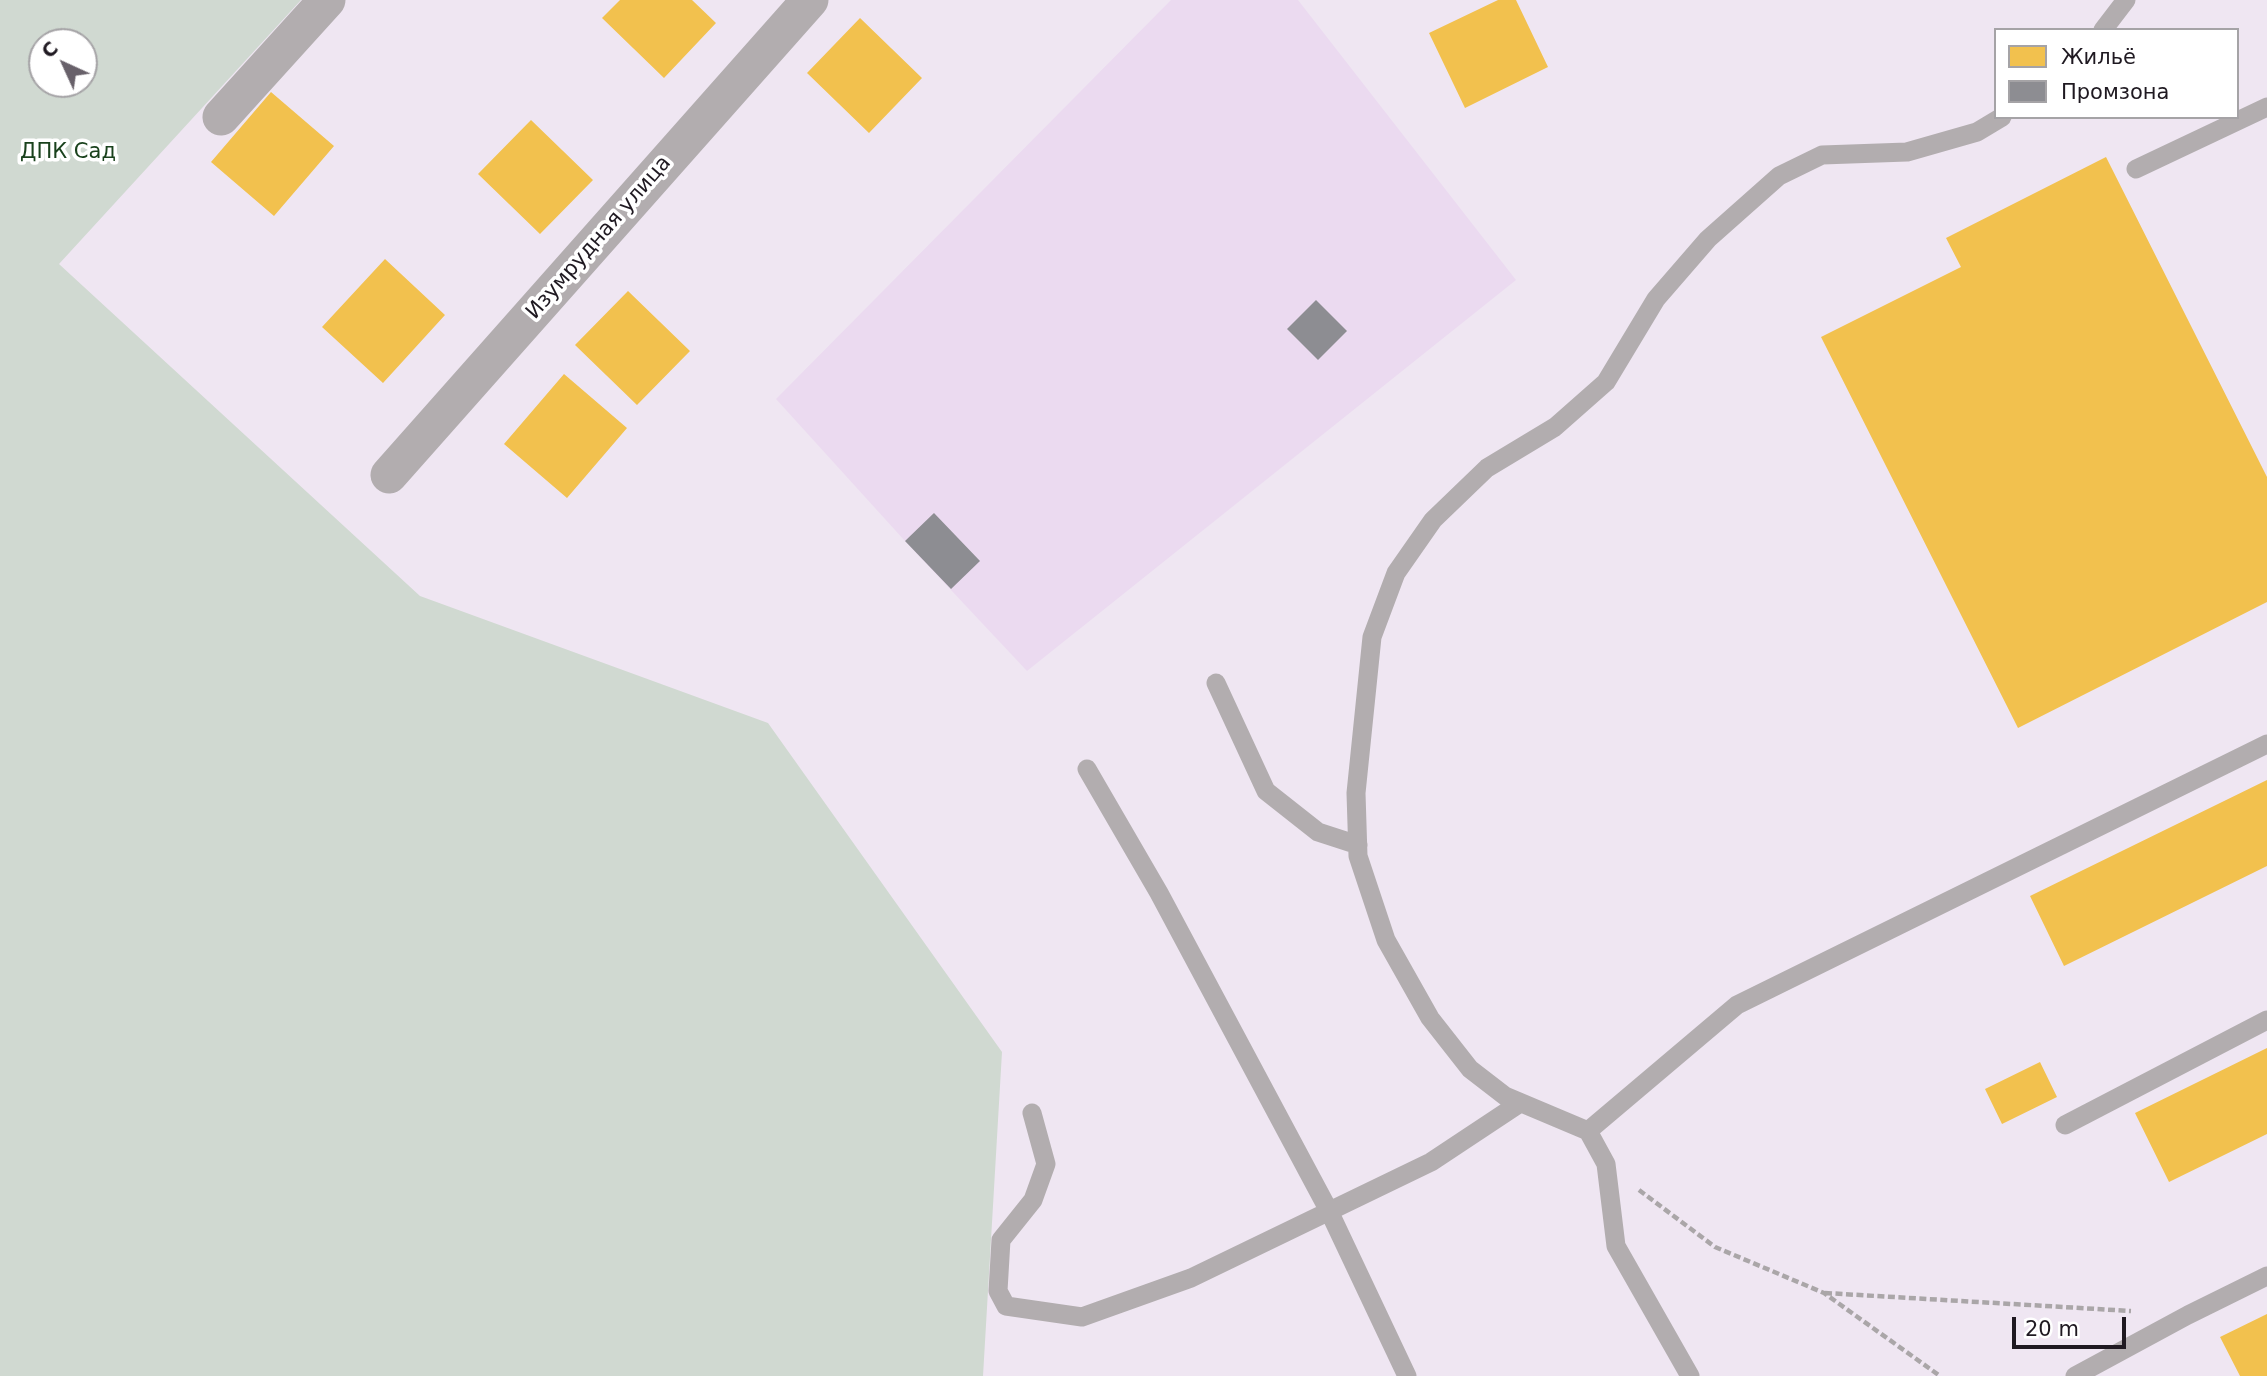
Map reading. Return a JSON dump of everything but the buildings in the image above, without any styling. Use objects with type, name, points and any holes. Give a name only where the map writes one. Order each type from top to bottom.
[{"type":"street","points":[[221,117],[327,0]]},
{"type":"street","name":"Изумрудная улица","points":[[389,475],[810,0]]},
{"type":"lane","points":[[2105,28],[2126,0]]},
{"type":"lane","points":[[2136,169],[2267,107]]},
{"type":"lane","points":[[1690,1376],[1616,1246],[1606,1164],[1588,1131],[1505,1096],[1470,1069],[1430,1018],[1387,940],[1358,856],[1356,793],[1372,636],[1396,573],[1433,520],[1487,468],[1555,427],[1606,382],[1656,299],[1708,239],[1779,176],[1822,155],[1907,152],[1977,132],[1999,119]]},
{"type":"lane","points":[[1216,683],[1266,792],[1318,832],[1358,845]]},
{"type":"lane","points":[[1588,1131],[1738,1004],[2267,744]]},
{"type":"lane","points":[[1087,769],[1159,893],[1329,1211],[1408,1376]]},
{"type":"lane","points":[[2065,1125],[2267,1020]]},
{"type":"lane","points":[[1032,1114],[1046,1164],[1033,1200],[1001,1240],[998,1290],[1006,1306],[1082,1317],[1191,1278],[1431,1162],[1520,1103]]},
{"type":"lane","points":[[2076,1376],[2267,1276]]},
{"type":"path","points":[[1606,1164],[1715,1247],[1825,1293],[1940,1376]]},
{"type":"path","points":[[1825,1293],[2188,1315]]},
{"type":"shaded area","points":[[1171,0],[1298,0],[1516,280],[1027,671],[776,399]]},
{"type":"green space","name":"ДПК Сад","points":[[0,0],[301,0],[59,264],[420,596],[768,723],[1002,1052],[983,1376],[0,1376]]}]
